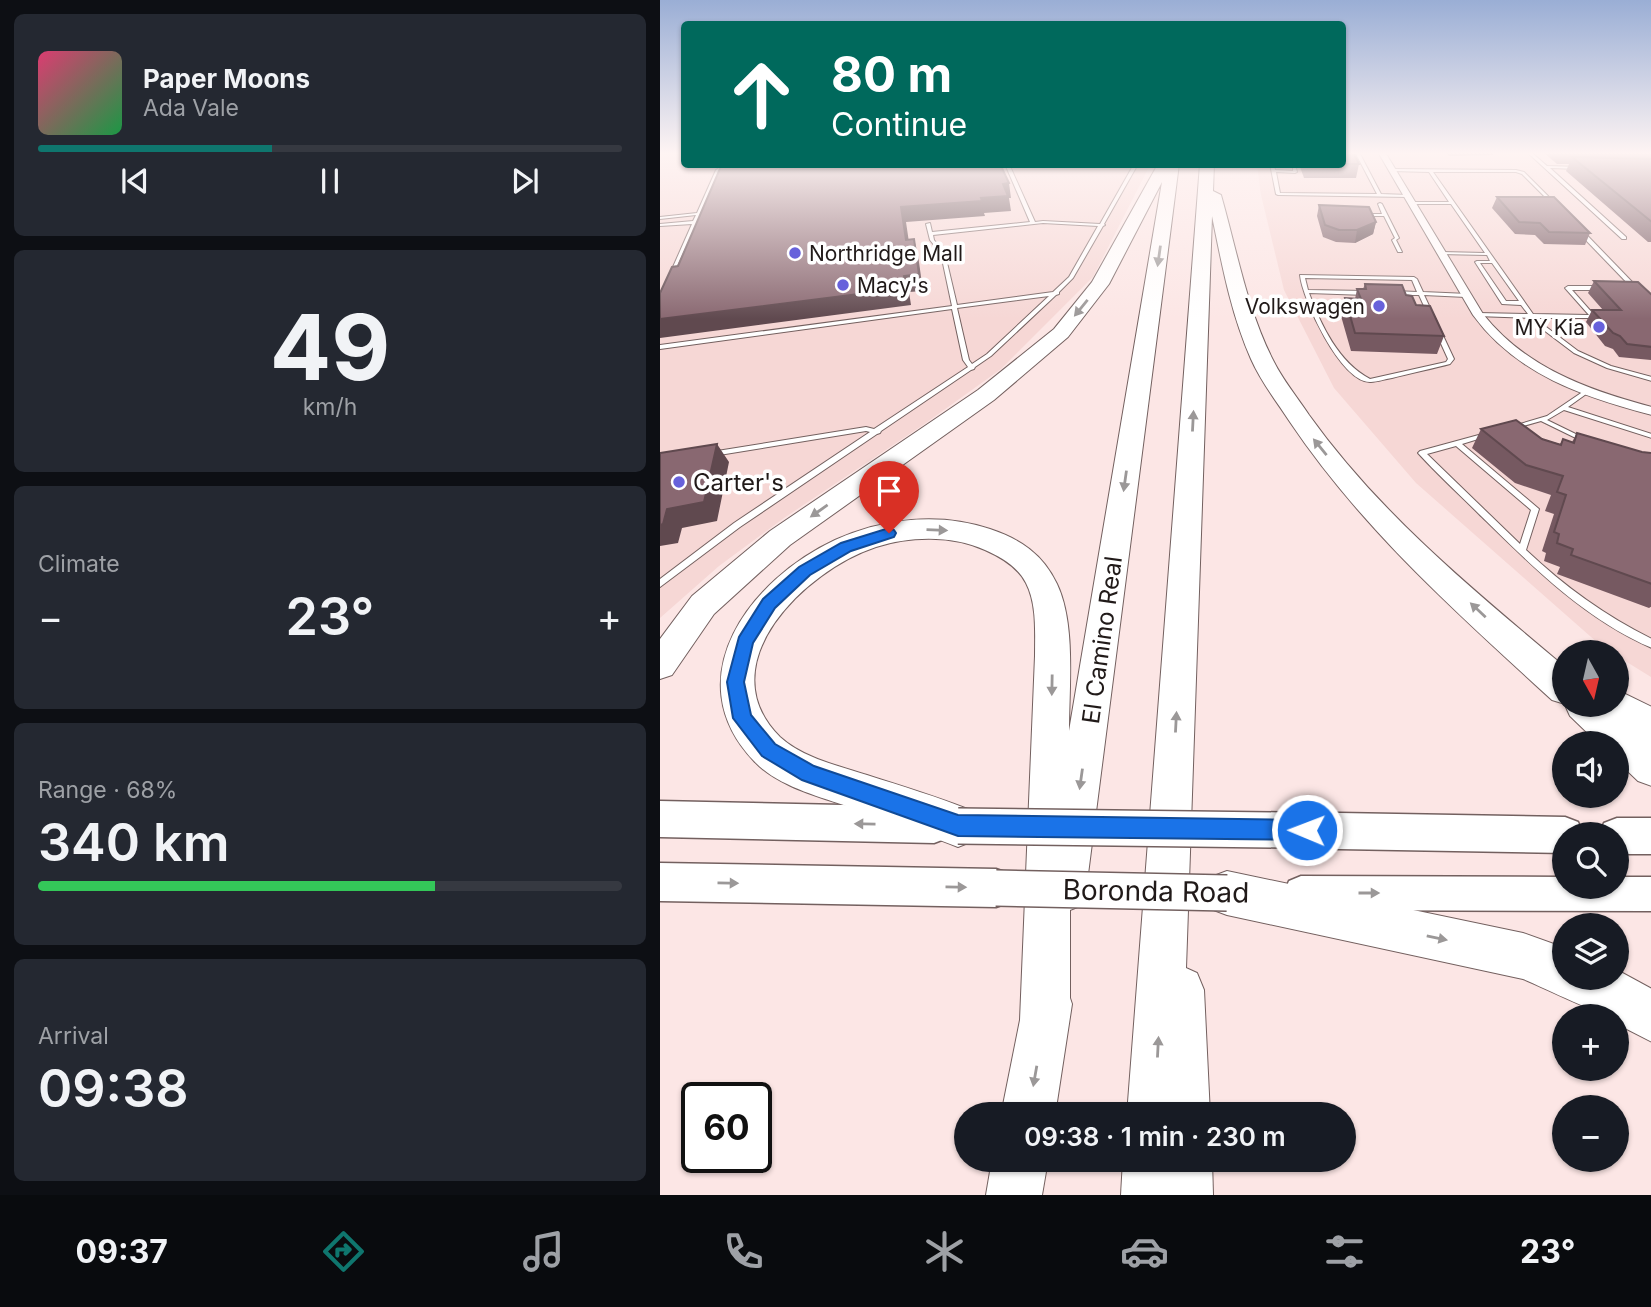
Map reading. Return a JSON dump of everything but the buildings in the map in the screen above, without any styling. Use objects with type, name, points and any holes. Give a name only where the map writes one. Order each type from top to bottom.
[{"type":"highway","points":[[660,665],[703,605],[780,538],[986,395],[1061,333],[1100,284],[1143,208]]},
{"type":"highway","name":"El Camino Real","points":[[1030,1102],[1045,1023],[1166,208]]},
{"type":"highway","points":[[1155,1102],[1205,208]]},
{"type":"highway","points":[[1218,208],[1242,312],[1262,361],[1307,432],[1349,484],[1400,537],[1552,677]]},
{"type":"highway","points":[[958,826],[809,774],[768,750],[743,718],[736,682],[739,668],[745,642],[769,604],[805,571],[846,547],[889,533],[933,528],[973,533],[1008,547],[1026,561],[1039,579],[1046,596],[1051,624],[1052,656],[1045,1023]]},
{"type":"highway","points":[[1518,647],[1552,668]]},
{"type":"highway","points":[[1630,714],[1651,726]]},
{"type":"highway","points":[[1597,718],[1651,768]]},
{"type":"highway","points":[[1174,768],[1183,1102]]},
{"type":"highway","points":[[1227,893],[1523,956],[1552,967]]},
{"type":"highway","points":[[1606,990],[1651,1017]]},
{"type":"highway","points":[[1014,1195],[1018,1172]]},
{"type":"highway","points":[[1149,1195],[1150,1172]]},
{"type":"highway","points":[[1184,1172],[1185,1195]]},
{"type":"main road","points":[[660,819],[1552,835]]},
{"type":"main road","points":[[1629,836],[1651,836]]},
{"type":"main road","name":"Boronda Road","points":[[660,882],[1227,893],[1651,894]]},
{"type":"street","points":[[1415,208],[1478,315],[1494,336],[1522,358],[1587,391],[1651,411]]},
{"type":"lane","points":[[668,282],[700,208]]},
{"type":"lane","points":[[1026,208],[1033,223]]},
{"type":"lane","points":[[660,584],[737,525],[972,368],[1071,278],[1112,208]]},
{"type":"lane","points":[[1382,208],[1397,238],[1394,240],[1400,251]]},
{"type":"lane","points":[[1456,208],[1532,316],[1554,337],[1576,352],[1608,367],[1651,379]]},
{"type":"lane","points":[[1591,208],[1624,238]]},
{"type":"lane","points":[[660,218],[697,214]]},
{"type":"lane","points":[[1353,215],[1386,215]]},
{"type":"lane","points":[[660,225],[694,222]]},
{"type":"lane","points":[[930,234],[1033,223],[1103,225]]},
{"type":"lane","points":[[1573,223],[1644,297]]},
{"type":"lane","points":[[928,224],[930,234],[943,254],[966,360],[972,368]]},
{"type":"lane","points":[[1442,253],[1488,254]]},
{"type":"lane","points":[[1494,262],[1477,262],[1504,303],[1523,303]]},
{"type":"lane","points":[[1302,276],[1414,279],[1421,294],[1451,359],[1448,363],[1369,381],[1355,375],[1348,367],[1305,291],[1302,276]]},
{"type":"lane","points":[[1478,315],[1593,317],[1568,288],[1605,289]]},
{"type":"lane","points":[[1626,289],[1636,289]]},
{"type":"lane","points":[[1305,291],[1369,293]]},
{"type":"lane","points":[[660,347],[1057,293]]},
{"type":"lane","points":[[1382,293],[1466,295]]},
{"type":"lane","points":[[1505,430],[1566,408],[1587,391]]},
{"type":"lane","points":[[1566,408],[1651,436]]},
{"type":"lane","points":[[1541,419],[1598,445]]},
{"type":"lane","points":[[706,456],[866,429],[878,432]]},
{"type":"lane","points":[[1493,433],[1422,453],[1574,598],[1651,644]]},
{"type":"lane","points":[[1457,443],[1535,509],[1523,549]]},
{"type":"shaded area","name":"Northridge Mall","points":[[660,208],[1128,208],[1093,277],[1001,369],[784,518],[719,566],[660,618]]},
{"type":"shaded area","points":[[1264,208],[1651,208],[1651,677],[1630,664],[1630,640],[1594,640],[1416,483],[1334,388],[1284,290]]},
{"type":"place","name":"Northridge Mall","points":[[795,253]]},
{"type":"place","name":"Macy's","points":[[843,285]]},
{"type":"place","name":"Volkswagen","points":[[1379,306]]},
{"type":"place","name":"MY Kia","points":[[1599,327]]},
{"type":"place","name":"Carter's","points":[[679,482]]},
{"type":"route","points":[[889,533],[846,547],[805,571],[769,604],[745,642],[736,682],[743,718],[768,750],[809,774],[958,826],[1307,830]]}]
